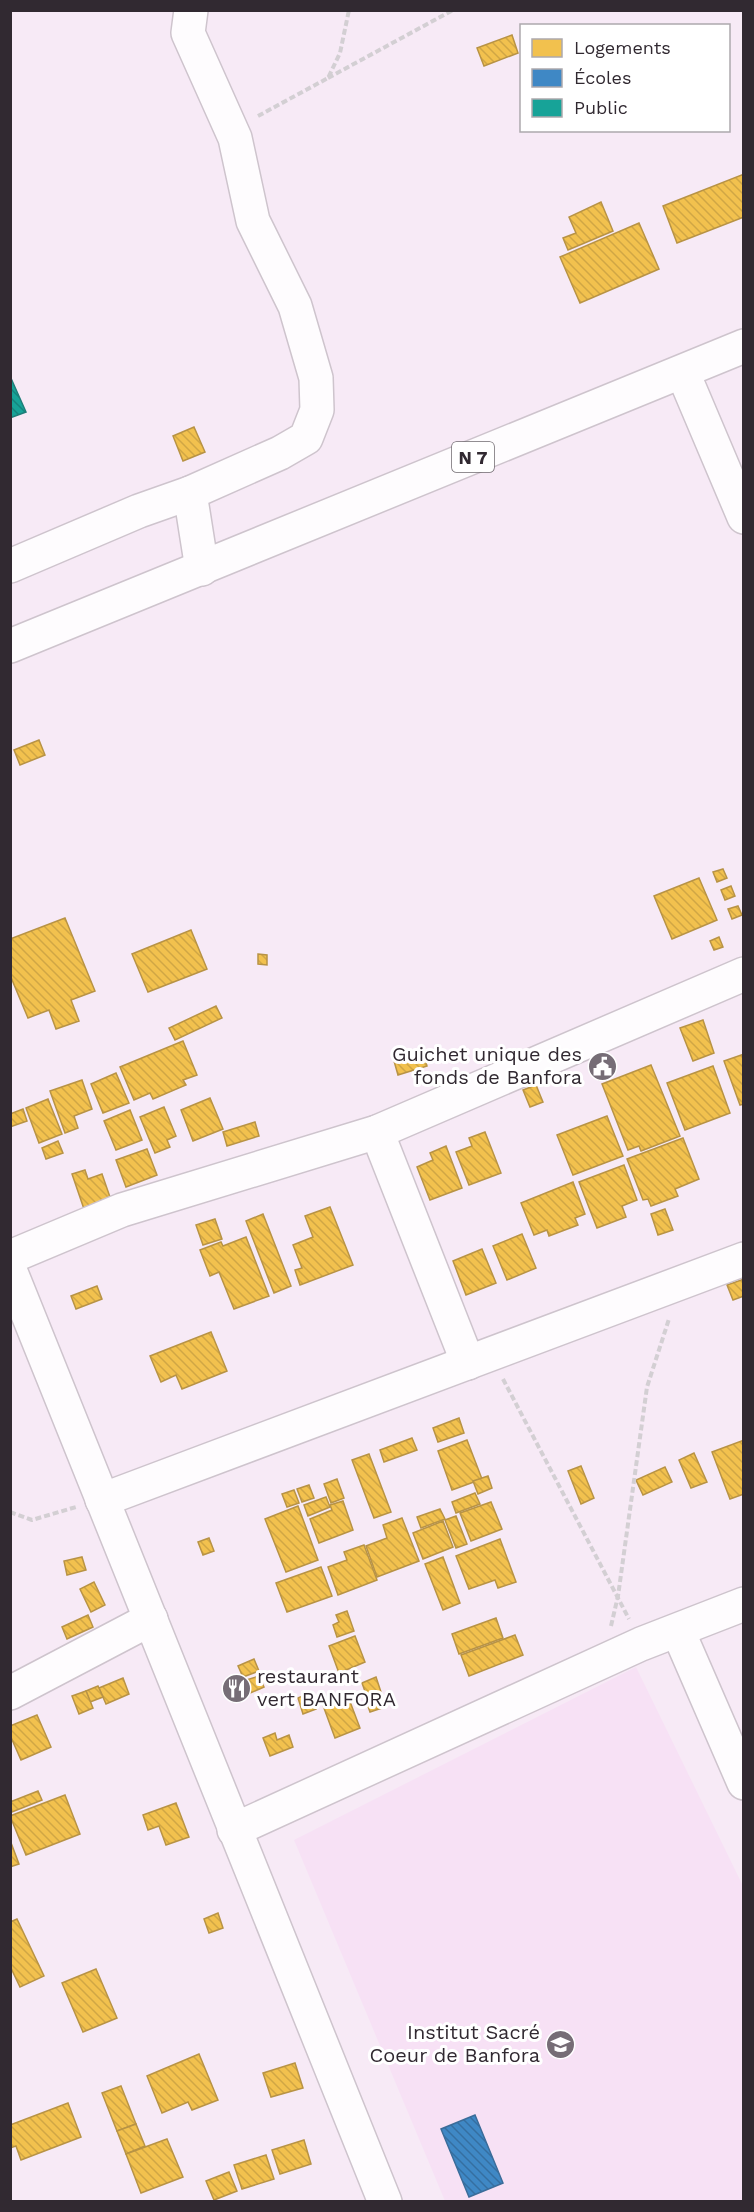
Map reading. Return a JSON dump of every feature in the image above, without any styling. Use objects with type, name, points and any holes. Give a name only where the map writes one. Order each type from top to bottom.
[{"type":"main road","points":[[10,566],[139,511],[190,493],[279,453],[306,438],[317,410],[316,378],[295,306],[253,221],[236,145],[188,33],[191,10]]},
{"type":"main road","name":"N 7","points":[[10,646],[683,373],[744,346]]},
{"type":"main road","points":[[683,373],[744,517]]},
{"type":"main road","points":[[190,493],[202,569]]},
{"type":"main road","points":[[10,1257],[122,1210],[377,1132],[744,974]]},
{"type":"main road","points":[[377,1132],[479,1358]]},
{"type":"main road","points":[[102,1500],[744,1259]]},
{"type":"main road","points":[[10,1270],[385,2202]]},
{"type":"main road","points":[[234,1830],[603,1663],[744,1604]]},
{"type":"main road","points":[[10,1693],[151,1619]]},
{"type":"main road","points":[[678,1631],[744,1783]]},
{"type":"path","points":[[328,78],[339,52],[349,10]]},
{"type":"path","points":[[236,145],[253,118],[453,10]]},
{"type":"path","points":[[603,1663],[618,1596],[647,1387],[663,1332],[687,1280]]},
{"type":"path","points":[[479,1358],[618,1596]]},
{"type":"path","points":[[10,1512],[32,1520],[102,1500]]},
{"type":"shaded area","name":"Institut Sacré Coeur de Banfora","points":[[636,1667],[743,1886],[743,2201],[445,2201],[294,1840]]},
{"type":"building: Logements","points":[[512,35],[518,53],[484,66],[477,48]]},
{"type":"building: Logements","points":[[744,174],[744,217],[677,243],[663,206]]},
{"type":"building: Logements","points":[[601,202],[613,231],[568,250],[563,238],[576,233],[569,217]]},
{"type":"building: Logements","points":[[639,223],[659,269],[580,303],[560,257]]},
{"type":"building: Logements","points":[[194,427],[205,452],[183,461],[173,436]]},
{"type":"building: Logements","points":[[39,740],[45,755],[20,765],[14,750]]},
{"type":"building: Logements","points":[[723,869],[727,878],[717,882],[713,872]]},
{"type":"building: Logements","points":[[699,878],[717,920],[672,939],[654,896]]},
{"type":"building: Logements","points":[[731,886],[735,896],[725,900],[721,890]]},
{"type":"building: Logements","points":[[738,906],[742,915],[732,919],[728,909]]},
{"type":"building: Logements","points":[[65,918],[95,991],[71,1000],[79,1021],[56,1029],[49,1010],[28,1018],[10,975],[10,939]]},
{"type":"building: Logements","points":[[191,930],[207,969],[148,992],[132,954]]},
{"type":"building: Logements","points":[[719,937],[723,947],[714,950],[710,941]]},
{"type":"building: Logements","points":[[258,954],[267,955],[267,965],[258,964]]},
{"type":"building: Logements","points":[[216,1006],[222,1018],[175,1040],[169,1028]]},
{"type":"building: Logements","points":[[703,1020],[714,1053],[693,1061],[680,1028]]},
{"type":"building: Logements","points":[[183,1041],[197,1075],[183,1080],[186,1085],[153,1099],[150,1093],[134,1100],[120,1067]]},
{"type":"building: Logements","points":[[423,1052],[427,1066],[398,1075],[394,1061]]},
{"type":"building: Logements","points":[[744,1054],[744,1104],[740,1105],[724,1061]]},
{"type":"building: Logements","points":[[651,1065],[680,1136],[641,1151],[639,1146],[628,1150],[602,1084]]},
{"type":"building: Logements","points":[[713,1066],[730,1113],[685,1130],[667,1083]]},
{"type":"building: Logements","points":[[116,1073],[129,1103],[103,1113],[91,1084]]},
{"type":"building: Logements","points":[[82,1080],[92,1109],[74,1116],[78,1128],[65,1133],[50,1091]]},
{"type":"building: Logements","points":[[536,1085],[543,1102],[530,1107],[523,1090]]},
{"type":"building: Logements","points":[[210,1098],[223,1129],[193,1141],[181,1110]]},
{"type":"building: Logements","points":[[48,1099],[62,1134],[39,1143],[26,1108]]},
{"type":"building: Logements","points":[[164,1107],[176,1136],[167,1140],[170,1147],[155,1153],[140,1117]]},
{"type":"building: Logements","points":[[23,1109],[27,1121],[10,1127],[10,1114]]},
{"type":"building: Logements","points":[[130,1110],[142,1140],[116,1150],[104,1121]]},
{"type":"building: Logements","points":[[607,1116],[623,1156],[573,1175],[557,1135]]},
{"type":"building: Logements","points":[[255,1122],[259,1136],[227,1146],[223,1132]]},
{"type":"building: Logements","points":[[485,1132],[501,1173],[469,1185],[456,1152],[472,1146],[469,1138]]},
{"type":"building: Logements","points":[[683,1138],[699,1179],[675,1189],[678,1196],[651,1206],[648,1199],[643,1200],[627,1159]]},
{"type":"building: Logements","points":[[58,1141],[63,1153],[46,1159],[42,1148]]},
{"type":"building: Logements","points":[[446,1146],[462,1188],[430,1200],[417,1167],[433,1160],[430,1153]]},
{"type":"building: Logements","points":[[147,1149],[157,1175],[126,1187],[116,1160]]},
{"type":"building: Logements","points":[[624,1165],[637,1200],[622,1206],[626,1217],[597,1228],[579,1182]]},
{"type":"building: Logements","points":[[85,1170],[88,1179],[102,1174],[111,1200],[84,1209],[72,1174]]},
{"type":"building: Logements","points":[[573,1182],[585,1214],[575,1218],[578,1225],[549,1236],[547,1230],[534,1235],[521,1203]]},
{"type":"building: Logements","points":[[330,1207],[353,1265],[300,1285],[295,1270],[302,1268],[293,1245],[313,1237],[305,1216]]},
{"type":"building: Logements","points":[[665,1209],[673,1230],[658,1235],[651,1214]]},
{"type":"building: Logements","points":[[263,1214],[291,1286],[274,1293],[246,1221]]},
{"type":"building: Logements","points":[[215,1219],[222,1239],[203,1245],[196,1225]]},
{"type":"building: Logements","points":[[522,1234],[536,1268],[507,1280],[493,1246]]},
{"type":"building: Logements","points":[[246,1237],[269,1296],[234,1309],[219,1272],[210,1276],[200,1250],[221,1242],[223,1246]]},
{"type":"building: Logements","points":[[482,1249],[496,1283],[466,1295],[453,1261]]},
{"type":"building: Logements","points":[[744,1279],[744,1296],[733,1300],[727,1285]]},
{"type":"building: Logements","points":[[97,1286],[102,1299],[76,1309],[71,1296]]},
{"type":"building: Logements","points":[[211,1332],[227,1371],[182,1389],[176,1375],[161,1382],[150,1356]]},
{"type":"building: Logements","points":[[459,1418],[464,1433],[438,1442],[433,1428]]},
{"type":"building: Logements","points":[[412,1438],[417,1450],[384,1462],[380,1450]]},
{"type":"building: Logements","points":[[467,1440],[482,1479],[452,1490],[438,1451]]},
{"type":"building: Logements","points":[[744,1440],[744,1494],[730,1499],[712,1452]]},
{"type":"building: Logements","points":[[694,1453],[707,1482],[691,1488],[679,1460]]},
{"type":"building: Logements","points":[[369,1454],[391,1512],[374,1518],[352,1460]]},
{"type":"building: Logements","points":[[581,1466],[594,1498],[581,1504],[568,1471]]},
{"type":"building: Logements","points":[[665,1467],[672,1482],[643,1495],[636,1480]]},
{"type":"building: Logements","points":[[488,1476],[492,1488],[478,1494],[473,1481]]},
{"type":"building: Logements","points":[[337,1479],[344,1498],[331,1503],[324,1484]]},
{"type":"building: Logements","points":[[309,1485],[314,1498],[302,1502],[297,1489]]},
{"type":"building: Logements","points":[[294,1490],[299,1503],[287,1507],[282,1494]]},
{"type":"building: Logements","points":[[475,1493],[480,1504],[456,1513],[452,1502]]},
{"type":"building: Logements","points":[[326,1497],[330,1507],[308,1516],[304,1505]]},
{"type":"building: Logements","points":[[343,1501],[353,1530],[319,1543],[310,1519],[332,1510],[330,1505]]},
{"type":"building: Logements","points":[[491,1502],[502,1529],[471,1541],[460,1513]]},
{"type":"building: Logements","points":[[298,1506],[318,1560],[286,1572],[265,1519]]},
{"type":"building: Logements","points":[[440,1509],[445,1519],[421,1528],[417,1517]]},
{"type":"building: Logements","points":[[456,1516],[467,1544],[456,1548],[445,1520]]},
{"type":"building: Logements","points":[[402,1518],[419,1561],[377,1577],[366,1546],[387,1538],[383,1525]]},
{"type":"building: Logements","points":[[443,1521],[453,1547],[423,1559],[413,1533]]},
{"type":"building: Logements","points":[[209,1538],[214,1551],[203,1555],[198,1542]]},
{"type":"building: Logements","points":[[500,1539],[516,1582],[498,1588],[495,1580],[469,1589],[456,1556]]},
{"type":"building: Logements","points":[[364,1545],[377,1580],[338,1595],[328,1567],[347,1560],[344,1552]]},
{"type":"building: Logements","points":[[82,1557],[86,1570],[67,1575],[64,1561]]},
{"type":"building: Logements","points":[[443,1557],[460,1603],[443,1610],[425,1564]]},
{"type":"building: Logements","points":[[321,1567],[332,1596],[287,1612],[276,1583]]},
{"type":"building: Logements","points":[[94,1582],[105,1605],[91,1612],[80,1589]]},
{"type":"building: Logements","points":[[347,1611],[354,1631],[337,1637],[333,1625],[339,1622],[336,1615]]},
{"type":"building: Logements","points":[[88,1615],[93,1627],[67,1639],[62,1627]]},
{"type":"building: Logements","points":[[496,1618],[503,1638],[459,1654],[452,1634]]},
{"type":"building: Logements","points":[[515,1635],[523,1655],[469,1676],[461,1655]]},
{"type":"building: Logements","points":[[355,1636],[365,1662],[339,1673],[329,1646]]},
{"type":"building: Logements","points":[[254,1659],[259,1671],[243,1677],[238,1666]]},
{"type":"building: Logements","points":[[259,1676],[264,1687],[248,1694],[243,1681]]},
{"type":"building: Logements","points":[[376,1677],[381,1692],[367,1697],[362,1683]]},
{"type":"building: Logements","points":[[123,1678],[129,1694],[106,1704],[99,1688]]},
{"type":"building: Logements","points":[[98,1686],[103,1697],[90,1702],[86,1691]]},
{"type":"building: Logements","points":[[86,1691],[93,1708],[79,1714],[72,1696]]},
{"type":"building: Logements","points":[[346,1691],[360,1728],[335,1738],[321,1700]]},
{"type":"building: Logements","points":[[379,1692],[385,1707],[370,1712],[365,1698]]},
{"type":"building: Logements","points":[[310,1693],[316,1709],[303,1714],[298,1698]]},
{"type":"building: Logements","points":[[37,1715],[51,1747],[21,1760],[10,1735],[10,1726]]},
{"type":"building: Logements","points":[[275,1733],[277,1740],[289,1735],[293,1747],[270,1756],[263,1738]]},
{"type":"building: Logements","points":[[38,1791],[42,1800],[12,1812],[10,1802]]},
{"type":"building: Logements","points":[[65,1795],[80,1834],[26,1855],[10,1816]]},
{"type":"building: Logements","points":[[176,1803],[189,1837],[166,1845],[159,1826],[148,1830],[143,1815]]},
{"type":"building: Logements","points":[[10,1840],[19,1864],[10,1867]]},
{"type":"building: Logements","points":[[218,1913],[223,1928],[209,1933],[204,1919]]},
{"type":"building: Logements","points":[[17,1919],[44,1976],[20,1987],[10,1966],[10,1922]]},
{"type":"building: Logements","points":[[96,1969],[117,2018],[83,2032],[62,1983]]},
{"type":"building: Logements","points":[[199,2054],[218,2100],[192,2110],[188,2102],[162,2113],[147,2076]]},
{"type":"building: Logements","points":[[295,2063],[303,2088],[271,2097],[263,2073]]},
{"type":"building: Logements","points":[[121,2086],[136,2124],[117,2131],[102,2093]]},
{"type":"building: Logements","points":[[68,2103],[81,2137],[21,2160],[16,2146],[10,2148],[10,2125]]},
{"type":"building: Logements","points":[[136,2124],[145,2146],[126,2154],[117,2131]]},
{"type":"building: Logements","points":[[167,2139],[183,2177],[141,2193],[126,2154]]},
{"type":"building: Logements","points":[[304,2140],[311,2164],[280,2174],[272,2150]]},
{"type":"building: Logements","points":[[266,2155],[274,2179],[242,2189],[234,2165]]},
{"type":"building: Logements","points":[[229,2172],[237,2191],[214,2200],[206,2181]]},
{"type":"building: Écoles","points":[[475,2115],[503,2183],[469,2197],[441,2129]]},
{"type":"building: Public","points":[[10,376],[26,412],[10,418]]},
{"type":"place","name":"Guichet unique des fonds de Banfora","points":[[603,1066]]},
{"type":"place","name":"restaurant vert BANFORA","points":[[236,1688]]},
{"type":"place","name":"Institut Sacré Coeur de Banfora","points":[[561,2044]]}]
